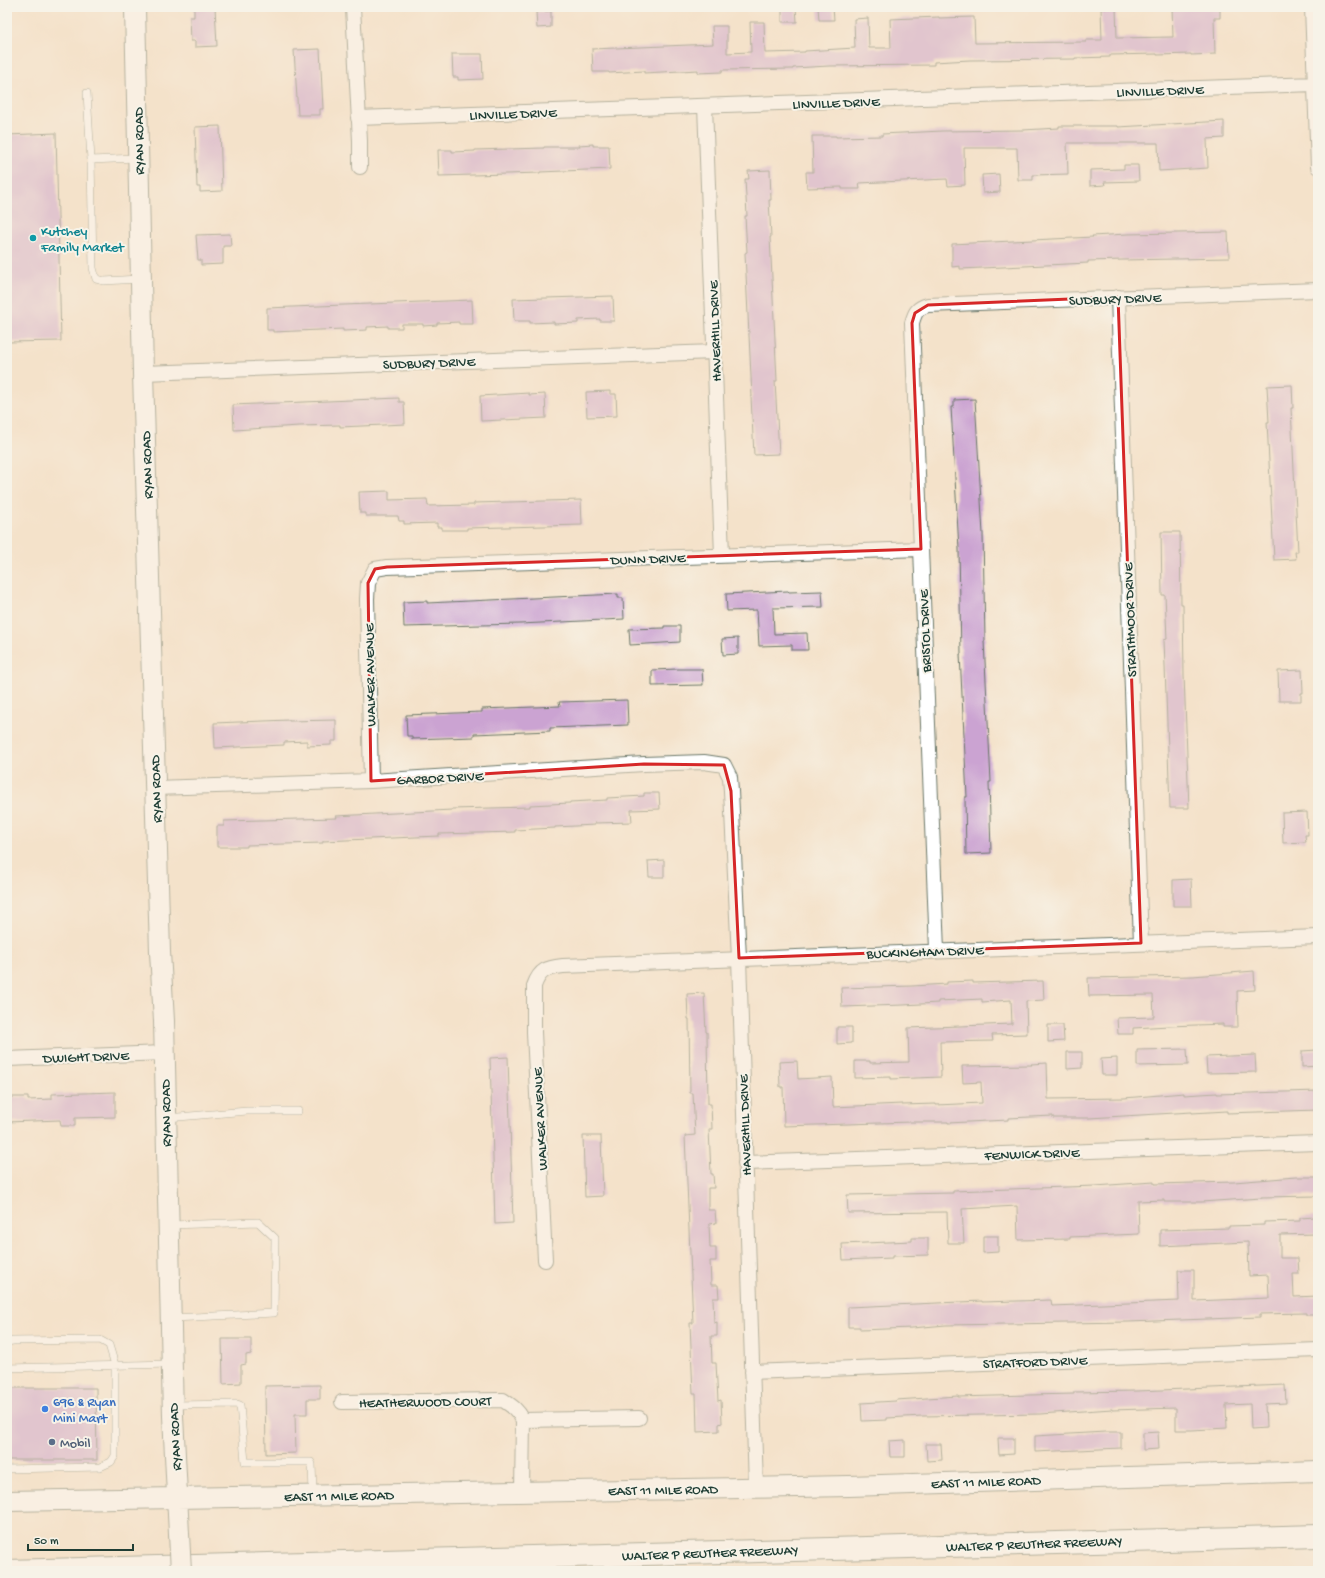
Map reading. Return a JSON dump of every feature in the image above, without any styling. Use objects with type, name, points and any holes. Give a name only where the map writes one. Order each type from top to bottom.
[{"type":"highway","name":"WALTER P REUTHER FREEWAY","points":[[7,1571],[1318,1536]]},
{"type":"main road","name":"RYAN ROAD","points":[[135,7],[143,373],[164,1053],[172,1405],[181,1571]]},
{"type":"main road","name":"EAST 11 MILE ROAD","points":[[7,1501],[850,1486],[1318,1471]]},
{"type":"street","points":[[353,7],[360,167]]},
{"type":"street","points":[[1312,7],[1318,167]]},
{"type":"street","name":"LINVILLE DRIVE","points":[[358,118],[1315,84]]},
{"type":"street","name":"HAVERHILL DRIVE","points":[[706,106],[722,555]]},
{"type":"street","name":"SUDBURY DRIVE","points":[[915,313],[920,307],[928,305],[1318,290]]},
{"type":"street","name":"STRATHMOOR DRIVE","points":[[1118,297],[1141,943]]},
{"type":"street","name":"BRISTOL DRIVE","points":[[915,313],[912,323],[937,950]]},
{"type":"street","name":"SUDBURY DRIVE","points":[[143,373],[714,352]]},
{"type":"street","name":"DUNN DRIVE","points":[[375,570],[387,567],[921,549]]},
{"type":"street","name":"WALKER AVENUE","points":[[371,781],[367,599],[368,583],[375,570]]},
{"type":"street","name":"GARBOR DRIVE","points":[[155,788],[371,781],[644,764],[704,762],[724,765]]},
{"type":"street","name":"HAVERHILL DRIVE","points":[[724,765],[730,777],[739,958],[756,1487]]},
{"type":"street","name":"BUCKINGHAM DRIVE","points":[[536,979],[546,969],[563,966],[937,950],[1318,937]]},
{"type":"street","name":"WALKER AVENUE","points":[[536,979],[534,986],[534,1032],[545,1260]]},
{"type":"street","name":"DWIGHT DRIVE","points":[[7,1059],[164,1053]]},
{"type":"street","name":"FENWICK DRIVE","points":[[745,1163],[1318,1143]]},
{"type":"street","name":"STRATFORD DRIVE","points":[[752,1372],[1318,1350]]},
{"type":"street","name":"HEATHERWOOD COURT","points":[[342,1402],[503,1400],[513,1406],[520,1413],[523,1420]]},
{"type":"street","points":[[522,1492],[523,1420],[639,1418]]},
{"type":"lane","points":[[87,93],[91,160],[94,268],[96,279],[104,281],[141,279]]},
{"type":"lane","points":[[91,160],[138,158]]},
{"type":"lane","points":[[165,1119],[247,1111],[298,1111]]},
{"type":"lane","points":[[168,1225],[258,1222],[275,1238],[274,1313],[170,1318]]},
{"type":"lane","points":[[7,1342],[100,1340],[109,1345],[115,1364],[115,1456],[111,1462],[100,1467],[7,1470]]},
{"type":"lane","points":[[7,1368],[115,1364],[171,1364]]},
{"type":"lane","points":[[172,1405],[240,1405],[245,1462],[311,1462],[313,1496]]},
{"type":"highlighted area","points":[[1118,297],[1141,943],[739,958],[731,791],[724,765],[644,764],[371,781],[368,583],[375,569],[387,567],[921,549],[912,323],[915,313],[928,305]]},
{"type":"building","points":[[194,7],[215,7],[217,46],[195,47],[195,41],[191,41],[190,17],[194,17]]},
{"type":"building","points":[[782,7],[796,7],[797,22],[782,22]]},
{"type":"building","points":[[818,7],[833,7],[834,20],[819,20]]},
{"type":"building","points":[[1172,7],[1220,7],[1220,18],[1214,18],[1215,54],[1110,55],[1110,57],[1075,59],[970,60],[934,62],[934,65],[829,66],[793,69],[722,70],[722,72],[698,73],[698,70],[644,73],[644,71],[609,73],[593,72],[592,49],[713,44],[712,26],[727,26],[727,53],[751,52],[750,22],[764,22],[765,53],[805,52],[855,48],[854,19],[868,18],[869,48],[891,48],[890,19],[939,17],[974,17],[975,43],[1086,42],[1086,40],[1102,40],[1101,9],[1116,8],[1117,38],[1173,37]]},
{"type":"building","points":[[551,11],[551,27],[537,28],[536,12]]},
{"type":"building","points":[[320,49],[323,109],[320,109],[320,115],[298,115],[294,50]]},
{"type":"building","points":[[452,54],[482,54],[483,79],[458,80],[458,77],[453,77]]},
{"type":"building","points":[[1224,121],[1224,138],[1207,139],[1208,168],[1159,171],[1158,143],[1067,143],[1068,174],[1033,175],[1033,180],[1018,180],[1017,148],[964,148],[965,185],[948,186],[947,179],[859,183],[860,189],[842,189],[842,187],[807,188],[806,172],[813,172],[812,136],[882,136],[882,134],[942,131],[1023,130],[1059,128],[1059,126],[1118,127]]},
{"type":"building","points":[[220,126],[222,191],[200,192],[200,187],[197,187],[195,127]]},
{"type":"building","name":"Kutchey Family Market","points":[[56,133],[61,341],[7,342],[7,135]]},
{"type":"building","points":[[593,144],[593,146],[609,146],[610,169],[439,176],[438,150],[452,150],[452,152],[544,147],[580,147],[579,145]]},
{"type":"building","points":[[1124,165],[1138,165],[1139,181],[1104,182],[1105,185],[1090,186],[1090,170],[1124,169]]},
{"type":"building","points":[[770,170],[770,237],[779,454],[754,455],[745,253],[747,252],[745,216],[747,216],[745,179],[749,179],[748,171]]},
{"type":"building","points":[[999,174],[1000,192],[983,193],[982,175]]},
{"type":"building","points":[[1228,232],[1229,258],[1088,261],[1088,263],[960,269],[960,266],[952,267],[952,244],[1127,234]]},
{"type":"building","points":[[230,234],[231,246],[223,246],[223,264],[201,265],[201,260],[198,260],[196,235]]},
{"type":"building","points":[[613,296],[614,321],[600,321],[600,319],[578,320],[578,323],[554,324],[554,322],[530,323],[530,321],[514,321],[513,299]]},
{"type":"building","points":[[472,300],[473,324],[459,324],[459,322],[437,323],[437,325],[423,326],[423,324],[402,324],[402,328],[388,328],[388,326],[367,327],[367,330],[343,331],[343,329],[273,332],[273,330],[267,330],[267,308]]},
{"type":"building","points":[[1292,385],[1293,408],[1291,408],[1298,552],[1295,552],[1296,559],[1274,560],[1267,422],[1269,422],[1267,386]]},
{"type":"building","points":[[610,391],[610,394],[616,394],[617,416],[587,417],[586,392]]},
{"type":"building","points":[[529,393],[529,395],[545,394],[546,418],[481,421],[480,396]]},
{"type":"building","points":[[399,398],[399,402],[404,402],[405,424],[340,427],[340,425],[299,426],[234,430],[233,405]]},
{"type":"building","points":[[975,399],[983,534],[984,641],[991,782],[989,782],[991,853],[966,854],[965,797],[967,797],[960,654],[959,549],[951,407],[954,407],[954,400]]},
{"type":"building","points":[[389,491],[389,500],[427,499],[428,506],[581,500],[582,525],[442,530],[442,527],[437,527],[437,523],[404,524],[404,521],[399,521],[398,516],[366,516],[366,513],[360,513],[359,492]]},
{"type":"building","points":[[1161,532],[1180,532],[1181,604],[1183,604],[1189,808],[1170,808],[1164,640],[1167,639],[1165,595],[1162,595]]},
{"type":"building","points":[[822,591],[823,607],[773,608],[774,634],[807,633],[808,650],[792,650],[792,645],[759,646],[757,610],[727,611],[726,594]]},
{"type":"building","points":[[618,594],[618,598],[623,598],[624,619],[520,624],[404,627],[403,602],[427,601],[427,603]]},
{"type":"building","points":[[664,626],[680,626],[680,642],[630,645],[629,629],[664,628]]},
{"type":"building","points":[[738,638],[738,654],[723,655],[722,639]]},
{"type":"building","points":[[702,669],[703,685],[652,686],[652,670]]},
{"type":"building","points":[[1302,670],[1303,693],[1301,693],[1301,701],[1279,701],[1278,671]]},
{"type":"building","points":[[627,700],[628,725],[550,728],[550,731],[474,734],[474,737],[412,739],[412,736],[407,736],[406,715],[482,712],[482,709],[560,706],[559,702]]},
{"type":"building","points":[[336,720],[336,741],[331,741],[331,745],[307,746],[307,741],[284,742],[284,745],[215,748],[214,723]]},
{"type":"building","points":[[644,793],[659,793],[660,809],[631,810],[632,822],[595,823],[595,825],[515,830],[515,832],[439,834],[439,836],[323,841],[323,843],[217,847],[217,826],[224,826],[224,821],[337,818],[336,816],[452,809],[530,807],[530,805],[644,796]]},
{"type":"building","points":[[1307,812],[1308,835],[1305,835],[1306,842],[1283,843],[1282,813]]},
{"type":"building","points":[[664,860],[664,877],[649,877],[648,861]]},
{"type":"building","points":[[1191,879],[1192,906],[1173,906],[1173,880]]},
{"type":"building","points":[[1254,971],[1255,990],[1237,991],[1238,1027],[1223,1027],[1223,1024],[1133,1028],[1133,1034],[1118,1034],[1117,1018],[1154,1017],[1153,995],[1089,996],[1088,978],[1193,976]]},
{"type":"building","points":[[973,981],[973,983],[1043,981],[1044,1000],[1026,1001],[1027,1034],[992,1035],[993,1041],[940,1042],[941,1077],[891,1079],[891,1077],[855,1078],[855,1061],[870,1061],[870,1063],[909,1062],[908,1028],[1012,1024],[1011,1000],[982,1002],[982,999],[938,1001],[938,1003],[903,1005],[842,1007],[841,988],[912,986]]},
{"type":"building","points":[[704,993],[707,1032],[708,1104],[711,1104],[712,1129],[709,1129],[711,1174],[713,1174],[714,1188],[708,1188],[708,1210],[715,1210],[716,1223],[709,1224],[710,1248],[716,1248],[716,1261],[710,1261],[711,1285],[718,1285],[719,1298],[713,1298],[714,1323],[717,1322],[717,1336],[711,1336],[712,1363],[716,1363],[718,1401],[721,1400],[722,1423],[719,1424],[719,1431],[697,1432],[696,1394],[693,1394],[690,1323],[693,1323],[685,1136],[695,1135],[693,1093],[690,1093],[689,1019],[687,994]]},
{"type":"building","points":[[1048,1025],[1063,1025],[1064,1041],[1048,1042]]},
{"type":"building","points":[[837,1027],[852,1027],[852,1043],[837,1044]]},
{"type":"building","points":[[1187,1049],[1188,1065],[1137,1066],[1137,1050]]},
{"type":"building","points":[[1317,1050],[1318,1066],[1302,1067],[1302,1051]]},
{"type":"building","points":[[1067,1052],[1082,1052],[1082,1068],[1067,1069]]},
{"type":"building","points":[[1255,1055],[1256,1072],[1207,1073],[1206,1057]]},
{"type":"building","points":[[508,1057],[513,1223],[495,1224],[490,1058]]},
{"type":"building","points":[[1117,1058],[1117,1075],[1102,1075],[1101,1059]]},
{"type":"building","points":[[797,1061],[798,1079],[832,1077],[833,1107],[982,1103],[981,1082],[963,1083],[962,1066],[1032,1065],[1031,1064],[1047,1063],[1048,1099],[1124,1098],[1184,1093],[1184,1095],[1318,1091],[1318,1110],[1227,1113],[1227,1111],[1192,1112],[1089,1118],[1053,1118],[1053,1116],[948,1123],[911,1122],[784,1126],[783,1087],[780,1087],[779,1062]]},
{"type":"building","points":[[115,1092],[115,1117],[75,1118],[75,1126],[61,1126],[60,1120],[7,1122],[7,1097],[28,1097],[28,1100],[52,1099],[52,1094]]},
{"type":"building","points":[[583,1136],[601,1136],[603,1196],[585,1197]]},
{"type":"building","points":[[1296,1177],[1318,1177],[1318,1196],[1261,1197],[1201,1202],[1164,1202],[1164,1200],[1138,1201],[1139,1234],[1070,1237],[1070,1239],[1018,1240],[1017,1206],[962,1209],[964,1243],[948,1243],[947,1212],[848,1213],[847,1195],[953,1193],[953,1191],[1095,1186],[1154,1182],[1154,1184],[1234,1182]]},
{"type":"building","points":[[1315,1217],[1316,1234],[1280,1235],[1280,1258],[1298,1258],[1299,1274],[1293,1274],[1294,1297],[1318,1296],[1318,1315],[1306,1315],[1306,1313],[1260,1314],[1260,1317],[1128,1322],[946,1325],[860,1330],[860,1327],[848,1327],[848,1307],[982,1301],[1051,1300],[1052,1306],[1179,1301],[1178,1270],[1194,1270],[1194,1301],[1269,1298],[1268,1275],[1249,1276],[1248,1242],[1160,1246],[1160,1230],[1229,1228],[1229,1226],[1264,1225],[1264,1222],[1300,1221],[1300,1218]]},
{"type":"building","points":[[983,1236],[998,1236],[998,1252],[983,1253]]},
{"type":"building","points":[[912,1238],[928,1238],[928,1255],[843,1260],[842,1244],[912,1241]]},
{"type":"building","points":[[222,1339],[251,1339],[251,1354],[246,1355],[246,1364],[241,1365],[241,1383],[223,1384]]},
{"type":"building","points":[[320,1385],[320,1399],[307,1399],[307,1414],[295,1414],[296,1453],[266,1454],[265,1386]]},
{"type":"building","points":[[1285,1385],[1286,1403],[1265,1404],[1266,1428],[1251,1429],[1250,1404],[1226,1405],[1227,1428],[1192,1430],[1176,1430],[1176,1408],[1112,1409],[1040,1414],[922,1416],[862,1421],[861,1403],[896,1400],[958,1396],[1074,1394],[1074,1392]]},
{"type":"building","points":[[7,1388],[96,1388],[97,1460],[7,1460]]},
{"type":"building","points":[[1121,1432],[1121,1448],[1035,1452],[1035,1436]]},
{"type":"building","points":[[1158,1432],[1159,1449],[1143,1450],[1143,1433]]},
{"type":"building","points":[[998,1438],[1014,1438],[1014,1454],[999,1455]]},
{"type":"building","points":[[905,1440],[905,1457],[890,1457],[889,1441]]},
{"type":"building","points":[[926,1444],[941,1444],[942,1460],[927,1461]]},
{"type":"place","name":"Kutchey Family Market","points":[[33,238]]},
{"type":"place","name":"696 & Ryan Mini Mart","points":[[45,1409]]},
{"type":"place","name":"Mobil","points":[[52,1442]]}]
